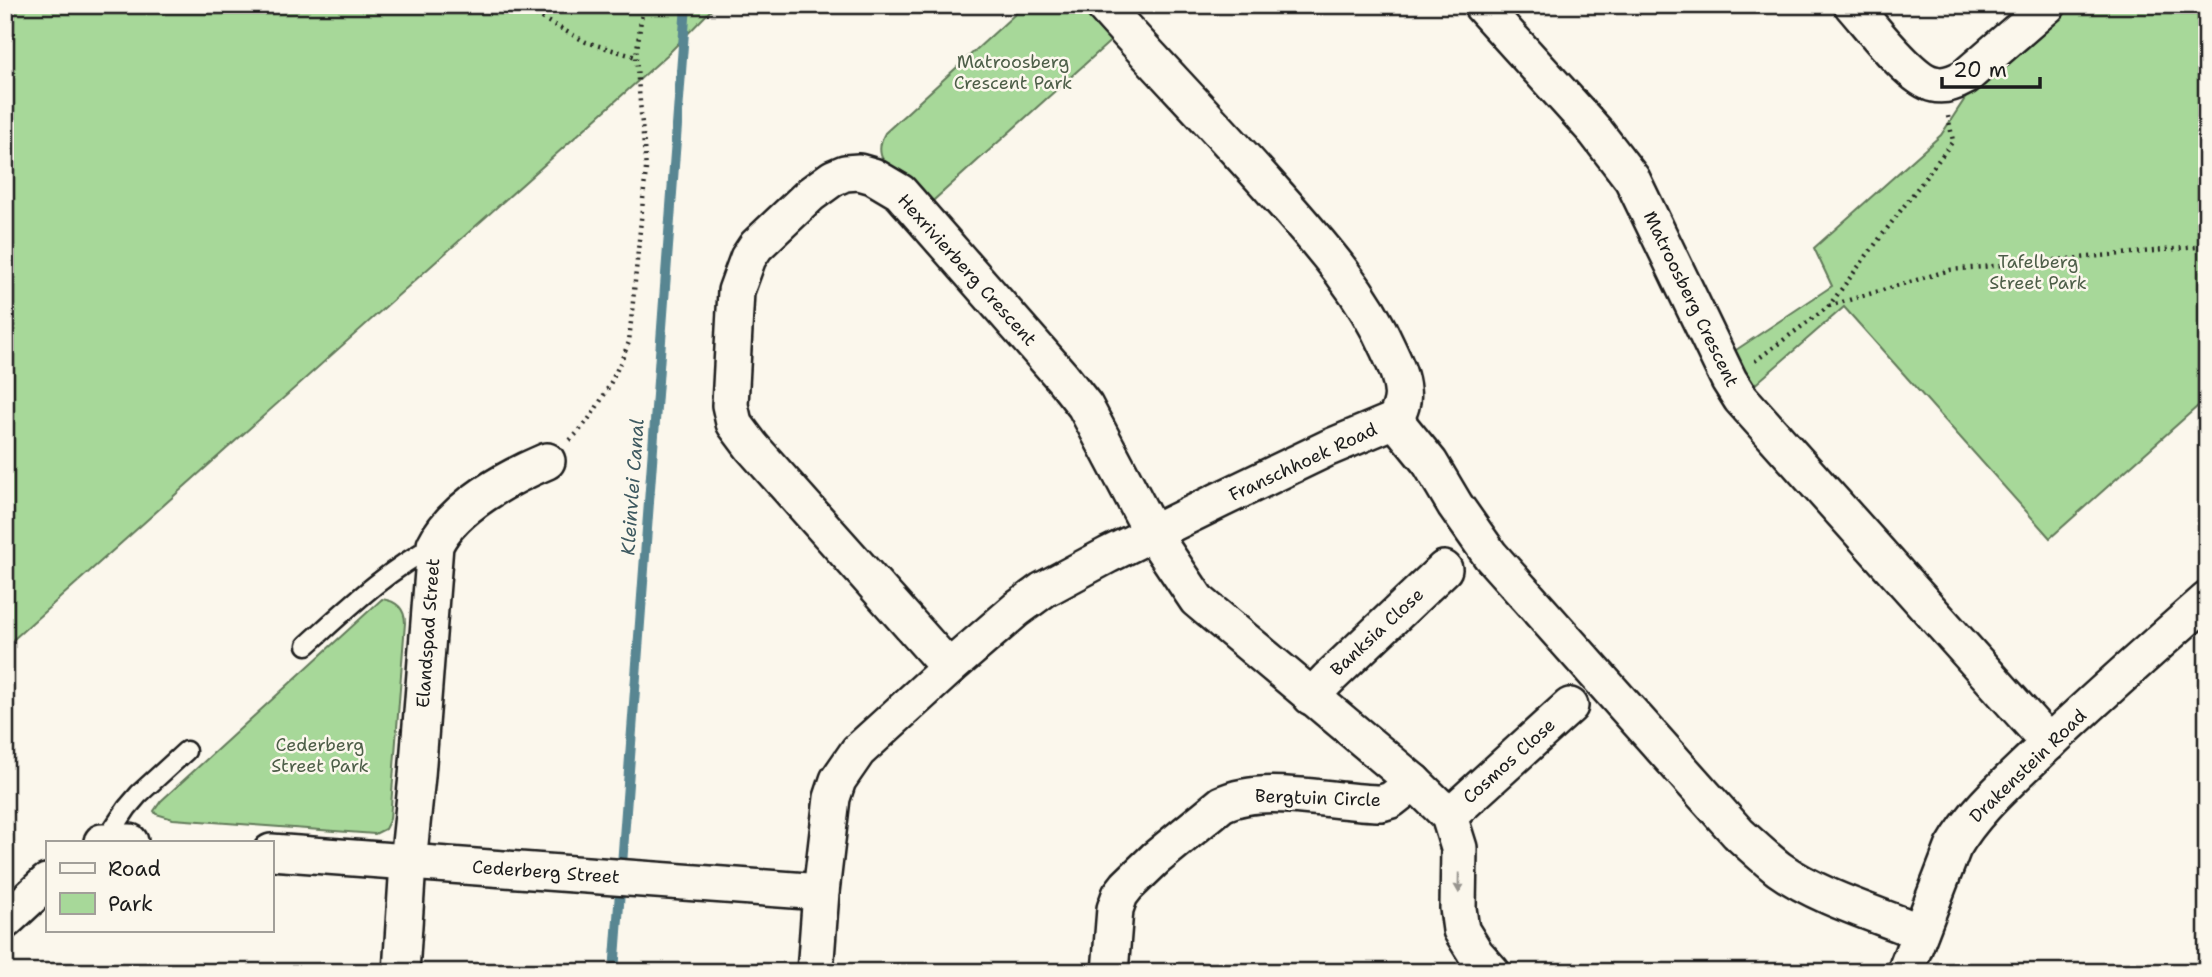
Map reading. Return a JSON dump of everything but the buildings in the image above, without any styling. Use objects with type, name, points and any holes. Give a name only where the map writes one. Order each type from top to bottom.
[{"type":"street","points":[[1103,5],[1316,239],[1354,286],[1380,331],[1399,375],[1403,391],[1402,405],[1395,420]]},
{"type":"street","name":"Matroosberg Crescent","points":[[1481,5],[1595,131],[1632,179],[1729,380],[1741,399],[2049,743]]},
{"type":"street","points":[[1852,5],[1916,75],[1934,85],[1955,82],[1975,70],[2048,5]]},
{"type":"street","name":"Hexrivierberg Crescent","points":[[949,668],[752,447],[734,423],[730,405],[736,291],[742,273],[756,246],[821,186],[845,173],[859,172],[873,176],[900,192],[1085,407],[1152,533]]},
{"type":"street","name":"Franschhoek Road","points":[[816,972],[821,892],[832,798],[838,780],[858,751],[949,668],[1043,590],[1152,533],[1328,448],[1395,420],[1430,463],[1465,521],[1490,555],[1738,833],[1779,869],[1796,879],[1920,932]]},
{"type":"street","name":"Elandspad Street","points":[[401,972],[435,545],[455,519],[471,505],[518,473],[547,461]]},
{"type":"street","points":[[1152,533],[1205,607],[1414,782],[1449,816],[1459,848],[1458,908],[1461,930],[1471,948],[1492,972]]},
{"type":"street","name":"Banksia Close","points":[[1311,697],[1444,569]]},
{"type":"street","name":"Drakenstein Road","points":[[1905,972],[1953,848],[1980,809],[2207,600]]},
{"type":"street","name":"Cosmos Close","points":[[1449,816],[1570,706]]},
{"type":"street","name":"Bergtuin Circle","points":[[1110,972],[1115,909],[1120,895],[1156,858],[1222,804],[1234,798],[1257,794],[1381,803],[1391,800],[1414,782]]},
{"type":"street","name":"Cederberg Street","points":[[273,852],[821,892]]},
{"type":"street","points":[[5,921],[46,883]]},
{"type":"lane","points":[[307,645],[377,582],[398,566],[435,545]]},
{"type":"lane","points":[[112,841],[127,808],[186,751]]},
{"type":"path","points":[[517,5],[586,42],[636,57]]},
{"type":"path","points":[[547,461],[577,433],[596,406],[620,365],[629,342],[646,169],[636,57],[643,5]]},
{"type":"path","points":[[1729,380],[1828,307],[1953,141],[1942,85]]},
{"type":"path","points":[[1828,307],[1950,270],[2207,246]]},
{"type":"green space","points":[[5,5],[716,5],[667,55],[5,647]]},
{"type":"green space","name":"Matroosberg Crescent Park","points":[[1025,5],[1086,5],[1115,37],[925,208],[883,160],[880,149],[885,133]]},
{"type":"green space","name":"Tafelberg Street Park","points":[[2065,5],[2207,5],[2207,398],[2050,538],[1844,307],[1743,395],[1721,360],[1832,286],[1814,248],[1941,135],[1972,88]]},
{"type":"green space","name":"Cederberg Street Park","points":[[382,599],[399,606],[405,623],[390,819],[385,829],[375,834],[173,819],[156,814],[154,811],[161,801]]},
{"type":"waterway","name":"Kleinvlei Canal","points":[[614,972],[686,5]]}]
